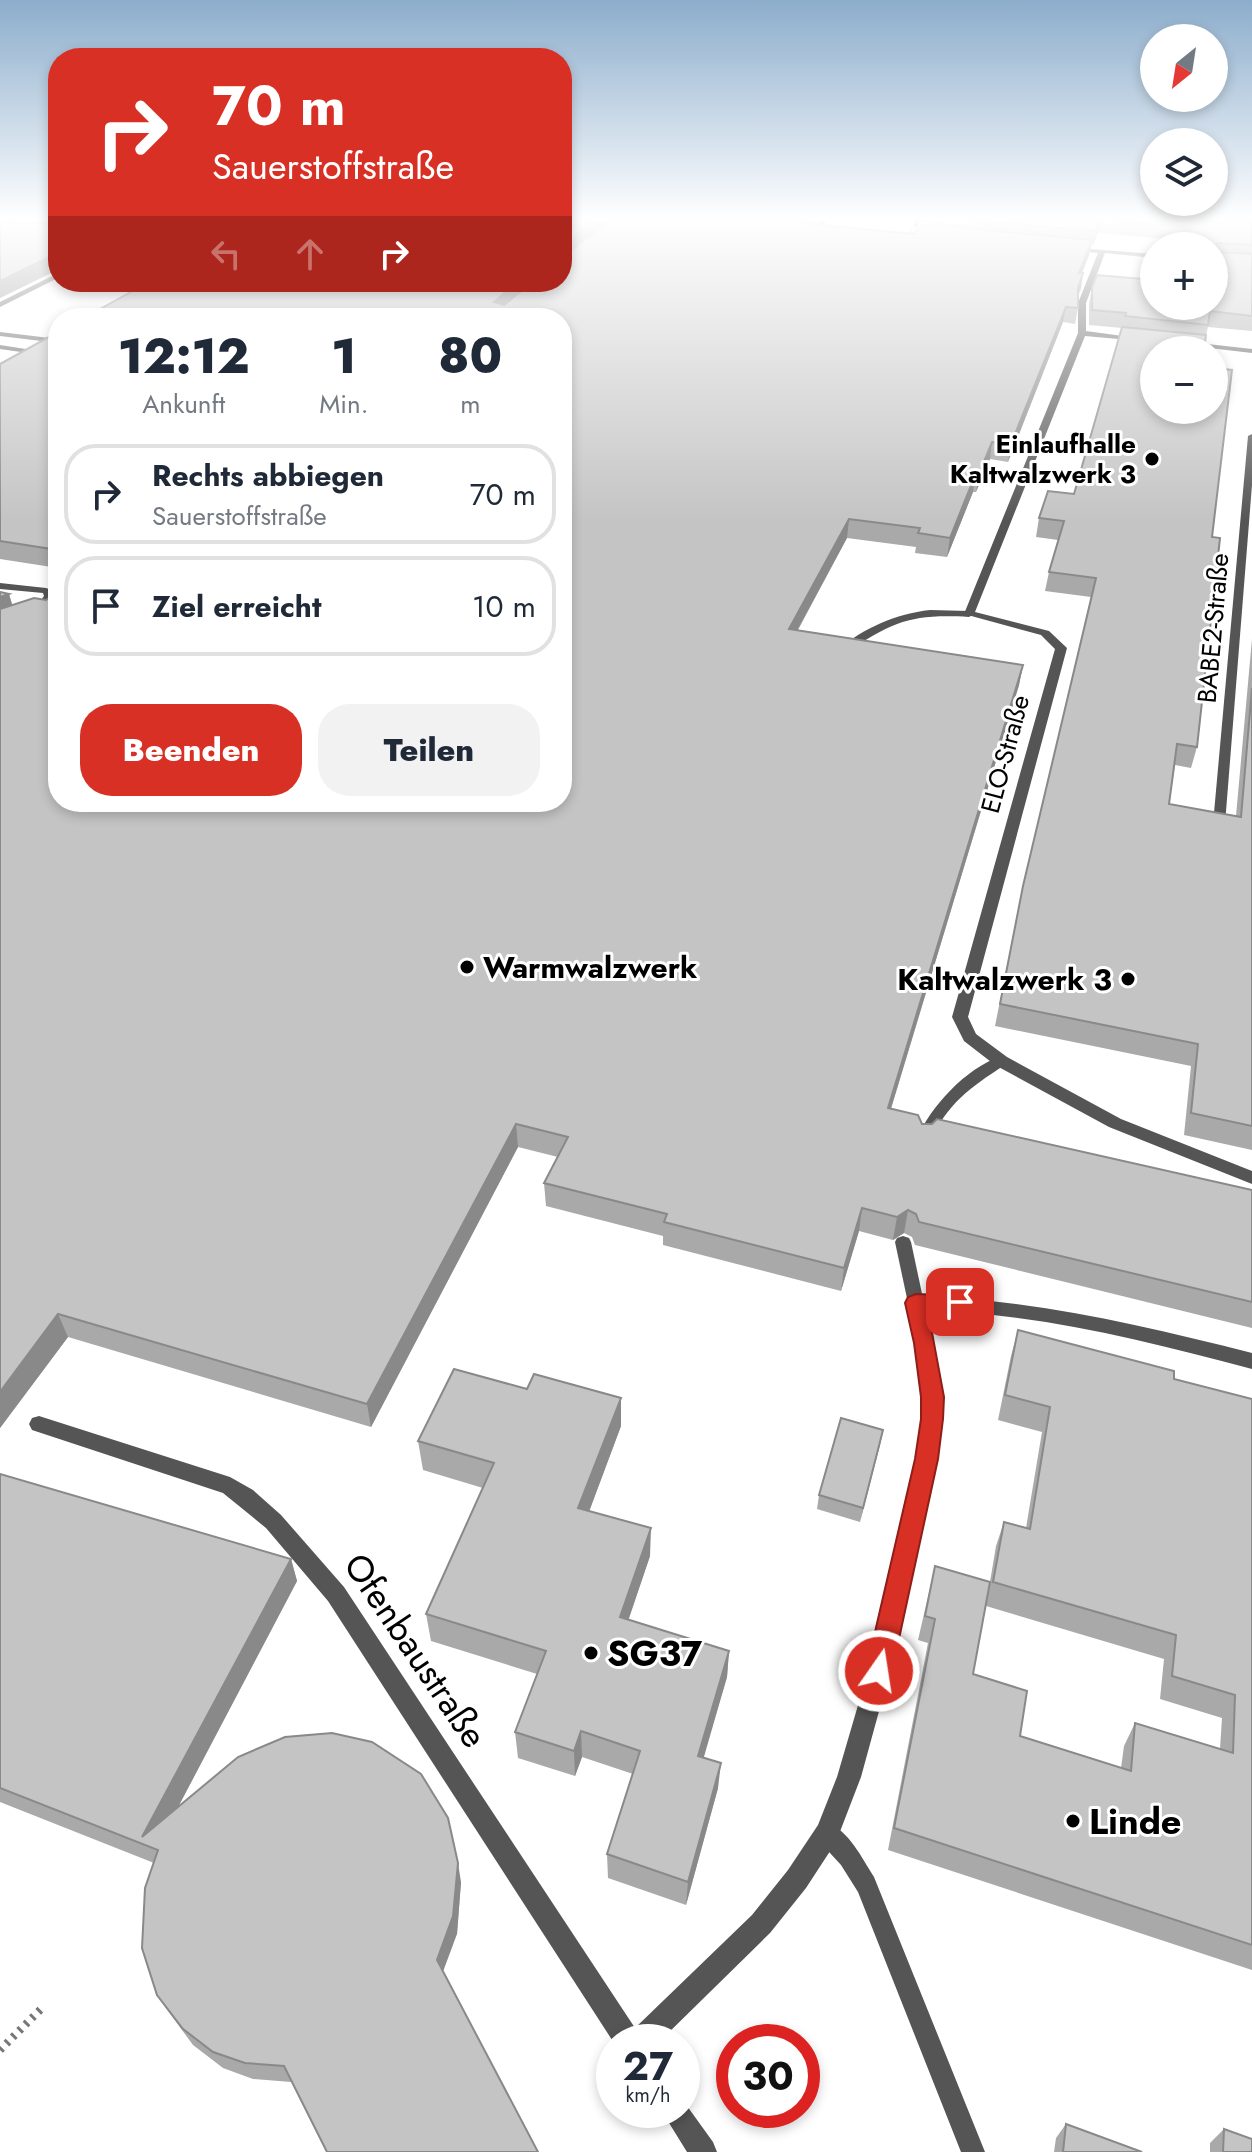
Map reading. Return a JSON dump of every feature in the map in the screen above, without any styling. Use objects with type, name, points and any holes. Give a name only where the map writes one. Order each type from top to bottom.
[{"type":"street","points":[[969,614],[1082,333],[1082,320]]},
{"type":"street","points":[[1082,333],[1140,339]]},
{"type":"street","points":[[1228,348],[1252,351]]},
{"type":"street","name":"ELO-Straße","points":[[969,614],[1045,633],[1061,648],[960,1017],[970,1037],[1001,1061],[1115,1123],[1252,1178]]},
{"type":"street","points":[[658,2024],[761,1924],[797,1879],[827,1833],[849,1777],[879,1671],[926,1459],[933,1397],[916,1303],[960,1302],[1064,1315],[1252,1361]]},
{"type":"street","name":"Ofenbaustraße","points":[[39,1424],[230,1486],[248,1497],[285,1534],[336,1594],[617,2024]]},
{"type":"street","points":[[687,2128],[703,2152]]},
{"type":"lane","points":[[0,334],[48,340]]},
{"type":"lane","points":[[0,347],[30,351],[34,358],[0,379]]},
{"type":"lane","name":"BABE2-Straße","points":[[1219,824],[1252,436]]},
{"type":"lane","points":[[0,586],[46,591],[48,594]]},
{"type":"lane","points":[[30,617],[48,598]]},
{"type":"lane","points":[[843,650],[903,615],[924,611],[969,614]]},
{"type":"lane","points":[[923,1140],[928,1125],[951,1095],[1001,1061]]},
{"type":"lane","points":[[903,1242],[916,1303]]},
{"type":"lane","points":[[827,1833],[849,1857],[866,1885],[973,2152]]},
{"type":"path","points":[[0,2050],[44,2006]]},
{"type":"building","name":"Warmwalzwerk","points":[[572,320],[1061,320],[1011,444],[992,442],[950,538],[918,533],[920,528],[849,519],[789,629],[1023,665],[888,1108],[918,1115],[922,1124],[932,1124],[937,1119],[1252,1190],[1252,1302],[919,1222],[916,1214],[908,1210],[897,1217],[862,1208],[844,1268],[664,1222],[667,1214],[544,1183],[568,1137],[516,1124],[367,1404],[58,1314],[0,1392],[0,609],[34,598],[48,598],[48,812],[572,812]]},
{"type":"building","points":[[1166,320],[1209,320],[1208,325]]},
{"type":"building","points":[[1122,327],[1206,335],[1140,336],[1140,424],[1226,424],[1212,537],[1220,538],[1197,747],[1177,744],[1169,804],[1241,817],[1252,688],[1252,1126],[1191,1113],[1198,1044],[1000,1004],[1023,886],[1096,578],[1049,572],[1064,521],[1039,518],[1048,491],[1074,494]]},
{"type":"building","points":[[48,338],[48,548],[0,541],[0,364]]},
{"type":"building","points":[[1228,370],[1232,370],[1228,403]]},
{"type":"building","points":[[1018,1330],[1174,1371],[1174,1379],[1252,1399],[1252,1945],[894,1828],[935,1619],[925,1616],[935,1566],[990,1582],[973,1674],[1027,1691],[1020,1736],[1131,1771],[1135,1723],[1233,1753],[1235,1695],[1172,1676],[1176,1635],[993,1582],[1004,1522],[1030,1529],[1050,1407],[1005,1395]]},
{"type":"building","points":[[454,1369],[527,1389],[534,1374],[621,1398],[578,1508],[651,1528],[620,1617],[729,1651],[698,1756],[721,1763],[688,1882],[607,1854],[640,1751],[581,1731],[574,1751],[515,1732],[546,1651],[426,1614],[494,1463],[418,1441]]},
{"type":"building","points":[[841,1418],[883,1430],[863,1508],[819,1495]]},
{"type":"building","points":[[0,1474],[291,1559],[142,1837],[238,1757],[285,1737],[332,1733],[372,1742],[421,1774],[448,1818],[458,1863],[453,1916],[437,1960],[538,2152],[327,2152],[284,2066],[245,2063],[213,2052],[183,2029],[157,1995],[142,1948],[145,1888],[158,1850],[0,1788]]},
{"type":"building","points":[[1066,2124],[1142,2152],[1063,2152]]},
{"type":"building","points":[[1224,2129],[1252,2139],[1252,2152],[1223,2152]]},
{"type":"place","name":"Einlaufhalle Kaltwalzwerk 3","points":[[1152,459]]},
{"type":"place","name":"Warmwalzwerk","points":[[467,967]]},
{"type":"place","name":"Kaltwalzwerk 3","points":[[1128,979]]},
{"type":"place","name":"SG37","points":[[591,1653]]},
{"type":"place","name":"Linde","points":[[1073,1821]]},
{"type":"route","points":[[879,1671],[932,1419],[933,1397],[916,1303],[960,1302]]}]
